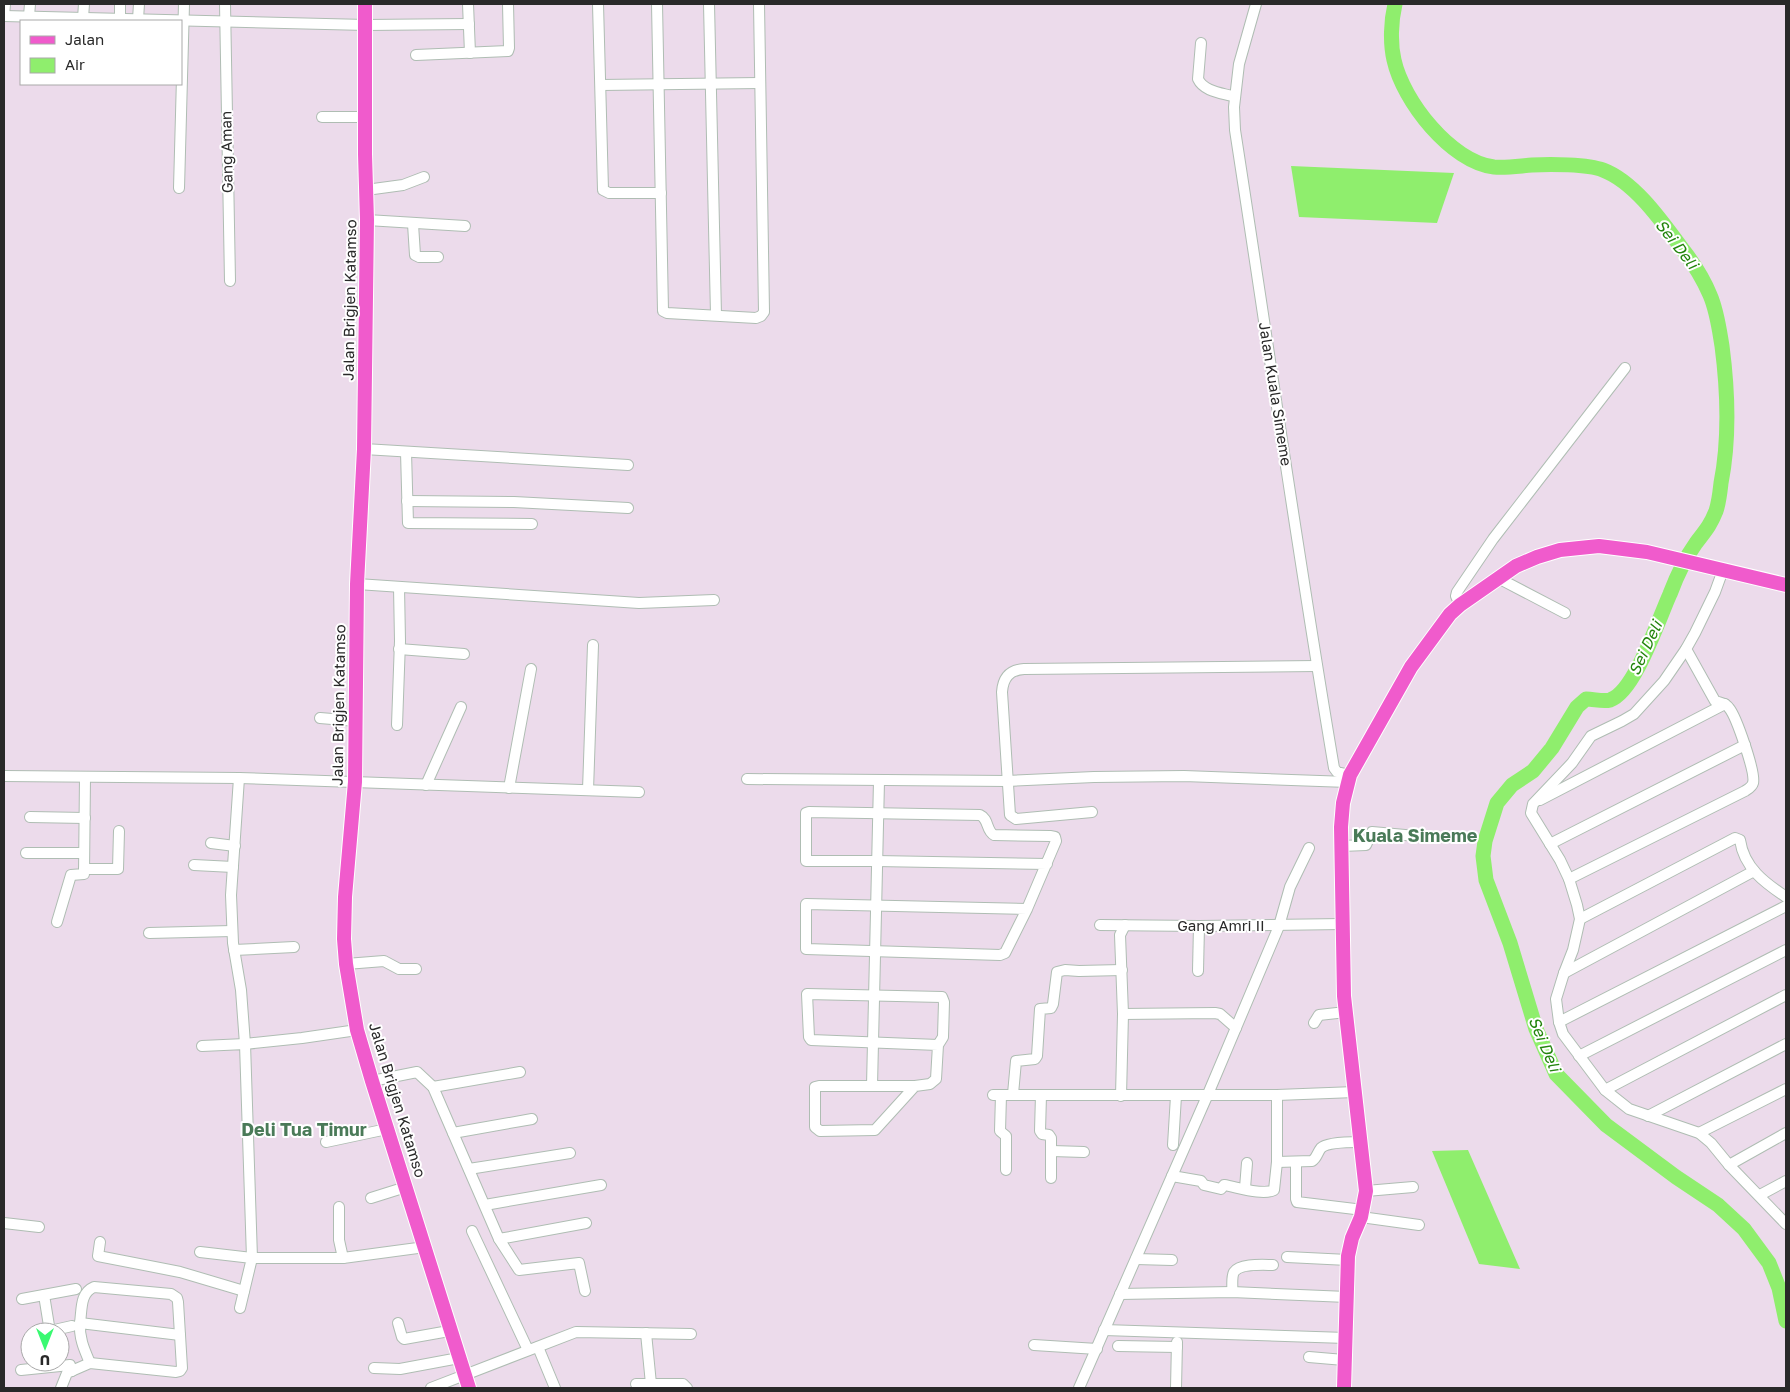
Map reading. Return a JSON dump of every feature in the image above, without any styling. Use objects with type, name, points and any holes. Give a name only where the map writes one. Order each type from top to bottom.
[{"type":"main road","name":"Jalan Brigjen Katamso","points":[[366,4],[365,117],[368,220],[364,450],[357,584],[355,782],[345,897],[346,964],[357,1030],[468,1388]]},
{"type":"main road","points":[[1344,1388],[1348,1260],[1352,1238],[1362,1213],[1366,1191],[1346,1012],[1341,827],[1343,803],[1349,779],[1411,668],[1450,614],[1516,566],[1560,550],[1599,546],[1647,552],[1786,585]]},
{"type":"street","points":[[5,4],[4,16],[160,20]]},
{"type":"street","points":[[29,16],[30,4]]},
{"type":"street","points":[[80,19],[84,4]]},
{"type":"street","points":[[120,4],[120,19]]},
{"type":"street","points":[[138,19],[139,4]]},
{"type":"street","points":[[182,63],[184,4]]},
{"type":"street","name":"Gang Aman","points":[[224,4],[230,281]]},
{"type":"street","points":[[468,4],[470,54]]},
{"type":"street","points":[[416,55],[508,51],[508,4]]},
{"type":"street","points":[[598,4],[603,188],[609,194],[661,193]]},
{"type":"street","points":[[657,4],[664,312],[756,318],[764,312],[759,4]]},
{"type":"street","points":[[709,4],[716,315]]},
{"type":"street","name":"Jalan Kuala Simeme","points":[[1256,4],[1238,64],[1235,130],[1268,359],[1334,768],[1349,779]]},
{"type":"street","points":[[183,21],[366,25],[469,24]]},
{"type":"street","points":[[1201,43],[1199,82],[1209,89],[1235,97]]},
{"type":"street","points":[[601,85],[760,83]]},
{"type":"street","points":[[179,188],[181,85]]},
{"type":"street","points":[[322,117],[365,117]]},
{"type":"street","points":[[366,190],[403,185],[424,177]]},
{"type":"street","points":[[368,220],[465,226]]},
{"type":"street","points":[[413,224],[415,255],[419,257],[438,257]]},
{"type":"street","points":[[1460,605],[1456,596],[1457,592],[1493,539],[1625,368]]},
{"type":"street","points":[[364,450],[628,465]]},
{"type":"street","points":[[406,452],[408,523],[532,524]]},
{"type":"street","points":[[407,501],[514,502],[628,508]]},
{"type":"street","points":[[1719,569],[1715,592],[1686,649],[1664,681],[1634,714],[1622,722],[1591,736],[1572,762],[1533,804],[1531,813],[1569,878],[1580,919],[1573,950],[1556,999],[1559,1022],[1563,1034],[1605,1090],[1629,1109],[1699,1133],[1711,1143],[1729,1165],[1786,1224]]},
{"type":"street","points":[[1498,578],[1565,614]]},
{"type":"street","points":[[357,584],[639,603],[714,600]]},
{"type":"street","points":[[397,725],[399,587]]},
{"type":"street","points":[[588,790],[593,645]]},
{"type":"street","points":[[399,649],[464,654]]},
{"type":"street","points":[[1569,878],[1745,791],[1754,782],[1745,745],[1732,713],[1725,704],[1716,701],[1686,649]]},
{"type":"street","points":[[1092,812],[1013,818],[1010,815],[1002,692],[1003,680],[1011,672],[1024,668],[1317,666]]},
{"type":"street","points":[[509,788],[531,668]]},
{"type":"street","points":[[1533,804],[1725,704]]},
{"type":"street","points":[[426,785],[461,707]]},
{"type":"street","points":[[320,718],[356,721]]},
{"type":"street","points":[[1550,844],[1745,745]]},
{"type":"street","points":[[4,776],[239,778],[639,792]]},
{"type":"street","points":[[747,779],[1007,781],[1094,777],[1184,776],[1349,779]]},
{"type":"street","points":[[57,922],[71,875],[84,874],[85,777]]},
{"type":"street","points":[[239,778],[233,868],[232,931],[241,990],[245,1044],[252,1258],[240,1308]]},
{"type":"street","points":[[872,1086],[879,781]]},
{"type":"street","points":[[1027,909],[806,904],[806,949],[1000,955],[1007,950],[1027,909],[1047,864],[1056,841],[1055,837],[1052,836],[994,835],[989,831],[986,820],[980,815],[878,812],[806,813],[806,861],[1047,864]]},
{"type":"street","points":[[30,816],[85,818]]},
{"type":"street","points":[[84,869],[118,869],[120,831]]},
{"type":"street","points":[[1342,846],[1366,845],[1372,832],[1438,838]]},
{"type":"street","points":[[1580,919],[1735,838],[1740,840],[1745,858],[1754,872],[1764,883],[1786,897]]},
{"type":"street","points":[[211,843],[235,846]]},
{"type":"street","points":[[1080,1388],[1236,1028],[1279,926],[1290,887],[1309,848]]},
{"type":"street","points":[[26,853],[84,853]]},
{"type":"street","points":[[194,865],[233,868]]},
{"type":"street","points":[[1564,973],[1754,872]]},
{"type":"street","points":[[1559,1022],[1786,906]]},
{"type":"street","name":"Gang Amri II","points":[[1100,924],[1279,926],[1343,924]]},
{"type":"street","points":[[1120,1096],[1123,1014],[1120,935],[1125,925]]},
{"type":"street","points":[[1198,971],[1199,926]]},
{"type":"street","points":[[149,932],[232,931]]},
{"type":"street","points":[[234,950],[294,947]]},
{"type":"street","points":[[1579,1056],[1786,950]]},
{"type":"street","points":[[346,964],[384,961],[402,969],[416,969]]},
{"type":"street","points":[[1014,1094],[1014,1064],[1016,1061],[1035,1059],[1037,1056],[1040,1009],[1051,1008],[1053,1004],[1057,972],[1065,970],[1079,972],[1122,970]]},
{"type":"street","points":[[915,1086],[875,1130],[816,1130],[815,1087],[915,1086],[930,1084],[936,1080],[938,1045],[944,1037],[944,1002],[942,997],[807,994],[809,1036],[811,1040],[938,1045]]},
{"type":"street","points":[[1605,1090],[1786,995]]},
{"type":"street","points":[[1314,1023],[1319,1015],[1346,1012]]},
{"type":"street","points":[[1123,1014],[1215,1013],[1220,1014],[1236,1028]]},
{"type":"street","points":[[202,1046],[245,1044],[357,1030]]},
{"type":"street","points":[[1648,1116],[1786,1044]]},
{"type":"street","points":[[372,1081],[417,1072],[433,1087],[499,1239],[519,1270],[579,1263],[585,1291]]},
{"type":"street","points":[[433,1087],[520,1072]]},
{"type":"street","points":[[1699,1133],[1786,1089]]},
{"type":"street","points":[[1006,1170],[1006,1136],[1000,1132],[997,1095],[1176,1096],[1355,1092]]},
{"type":"street","points":[[1041,1095],[1040,1131],[1042,1134],[1051,1136],[1051,1178]]},
{"type":"street","points":[[1172,1176],[1201,1181],[1204,1185],[1221,1188],[1223,1185],[1245,1188],[1252,1191],[1270,1192],[1274,1190],[1277,1162],[1277,1095]]},
{"type":"street","points":[[1173,1145],[1176,1096]]},
{"type":"street","points":[[453,1134],[532,1119]]},
{"type":"street","points":[[326,1142],[387,1129]]},
{"type":"street","points":[[1729,1165],[1786,1133]]},
{"type":"street","points":[[1277,1162],[1314,1160],[1324,1146],[1360,1142]]},
{"type":"street","points":[[1052,1151],[1084,1152]]},
{"type":"street","points":[[469,1169],[570,1153]]},
{"type":"street","points":[[1296,1162],[1296,1199],[1298,1202],[1419,1225]]},
{"type":"street","points":[[1245,1188],[1246,1163]]},
{"type":"street","points":[[1760,1195],[1786,1181]]},
{"type":"street","points":[[484,1205],[600,1185]]},
{"type":"street","points":[[371,1198],[406,1187]]},
{"type":"street","points":[[1366,1191],[1414,1187]]},
{"type":"street","points":[[339,1207],[339,1240],[343,1258]]},
{"type":"street","points":[[4,1223],[39,1227]]},
{"type":"street","points":[[499,1239],[586,1223]]},
{"type":"street","points":[[472,1232],[555,1388]]},
{"type":"street","points":[[100,1242],[98,1256],[180,1272],[244,1291]]},
{"type":"street","points":[[200,1252],[252,1258],[343,1258],[425,1247]]},
{"type":"street","points":[[1287,1257],[1348,1260]]},
{"type":"street","points":[[1136,1259],[1172,1260]]},
{"type":"street","points":[[1232,1292],[1236,1271],[1251,1265],[1273,1265]]},
{"type":"street","points":[[70,1365],[82,1367],[180,1371],[182,1361],[178,1298],[171,1294],[162,1293],[94,1288],[88,1290],[84,1295],[76,1324],[82,1345],[82,1367]]},
{"type":"street","points":[[22,1299],[76,1289]]},
{"type":"street","points":[[1120,1294],[1232,1292],[1347,1297]]},
{"type":"street","points":[[44,1295],[48,1322]]},
{"type":"street","points":[[398,1323],[404,1340],[449,1331]]},
{"type":"street","points":[[70,1326],[76,1324],[180,1335]]},
{"type":"street","points":[[1104,1330],[1346,1338]]},
{"type":"street","points":[[431,1388],[569,1334],[584,1331],[691,1334]]},
{"type":"street","points":[[1176,1388],[1177,1332]]},
{"type":"street","points":[[646,1333],[651,1384]]},
{"type":"street","points":[[1034,1345],[1097,1349]]},
{"type":"street","points":[[1118,1346],[1177,1347]]},
{"type":"street","points":[[1309,1357],[1344,1360]]},
{"type":"street","points":[[374,1368],[400,1369],[459,1358]]},
{"type":"street","points":[[61,1388],[65,1375],[82,1367]]},
{"type":"street","points":[[636,1384],[683,1384],[687,1388]]},
{"type":"water","points":[[1291,166],[1454,173],[1437,223],[1299,217]]},
{"type":"water","points":[[1468,1150],[1520,1269],[1479,1264],[1432,1151]]},
{"type":"waterway","name":"Sei Deli","points":[[1395,4],[1392,46],[1399,76],[1418,111],[1446,142],[1478,163],[1494,167],[1532,165],[1578,166],[1596,168],[1615,176],[1637,193],[1667,228],[1698,271],[1714,307],[1722,346],[1727,397],[1726,449],[1716,511],[1681,568],[1653,636],[1628,683],[1619,694],[1610,700],[1586,699],[1577,707],[1552,748],[1533,771],[1512,785],[1497,803],[1485,841],[1483,856],[1486,880],[1510,943],[1536,1029],[1556,1074],[1606,1125],[1676,1177],[1718,1205],[1744,1229],[1769,1263],[1779,1288],[1786,1321]]},
{"type":"district","name":"Kuala Simeme","points":[[1415,836]]},
{"type":"district","name":"Deli Tua Timur","points":[[304,1130]]}]
